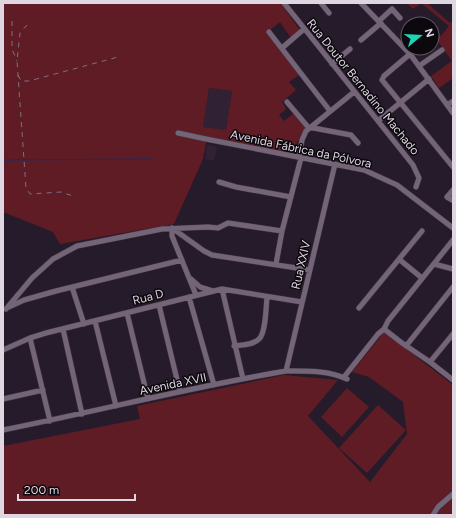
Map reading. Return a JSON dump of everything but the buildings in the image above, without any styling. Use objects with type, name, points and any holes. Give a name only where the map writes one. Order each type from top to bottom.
[{"type":"street","name":"Rua Doutor Bernadino Machado","points":[[284,3],[416,170],[418,178],[416,186]]},
{"type":"street","points":[[321,3],[329,13]]},
{"type":"street","points":[[361,3],[400,43]]},
{"type":"street","points":[[361,40],[392,9],[400,18]]},
{"type":"street","points":[[282,48],[304,29]]},
{"type":"street","points":[[269,32],[330,111]]},
{"type":"street","points":[[332,64],[350,50]]},
{"type":"street","points":[[419,66],[442,50]]},
{"type":"street","points":[[408,56],[382,78],[383,82],[453,167]]},
{"type":"street","points":[[412,56],[453,113]]},
{"type":"street","points":[[378,121],[429,79]]},
{"type":"street","points":[[276,264],[282,230],[300,157],[302,140],[306,131],[354,92]]},
{"type":"street","points":[[447,105],[453,101]]},
{"type":"street","points":[[287,102],[306,125],[352,135],[358,144]]},
{"type":"street","name":"Avenida Fábrica da Pólvora","points":[[178,133],[364,170],[391,181],[453,228]]},
{"type":"street","name":"Rua XXIV","points":[[286,371],[335,164]]},
{"type":"street","points":[[219,182],[236,187],[291,197]]},
{"type":"street","points":[[452,200],[447,197],[453,190]]},
{"type":"street","points":[[4,309],[32,278],[53,259],[77,246],[172,228],[218,228],[228,223],[282,230]]},
{"type":"street","points":[[172,228],[212,255],[310,270]]},
{"type":"street","points":[[172,228],[172,236],[196,295]]},
{"type":"street","points":[[359,308],[400,260],[422,231]]},
{"type":"street","points":[[453,240],[388,321],[384,329],[453,380]]},
{"type":"street","points":[[4,309],[24,300],[182,260]]},
{"type":"street","points":[[400,260],[422,278]]},
{"type":"street","points":[[434,264],[453,269]]},
{"type":"street","points":[[189,277],[200,287],[214,291]]},
{"type":"street","points":[[72,287],[84,324]]},
{"type":"street","points":[[406,346],[453,287]]},
{"type":"street","points":[[222,290],[243,379]]},
{"type":"street","name":"Rua D","points":[[4,349],[30,338],[214,291],[222,290],[302,302]]},
{"type":"street","points":[[189,297],[214,385]]},
{"type":"street","points":[[234,346],[258,340],[261,336],[266,315],[267,297]]},
{"type":"street","points":[[159,305],[180,392]]},
{"type":"street","points":[[127,313],[148,399]]},
{"type":"street","points":[[95,321],[116,406]]},
{"type":"street","points":[[63,329],[82,414]]},
{"type":"street","name":"Avenida XVII","points":[[3,430],[286,371],[308,370],[335,374],[345,378],[378,334],[384,329]]},
{"type":"street","points":[[430,362],[453,334]]},
{"type":"street","points":[[30,338],[50,421]]},
{"type":"street","points":[[3,399],[43,390]]},
{"type":"street","points":[[433,515],[438,507],[453,494]]},
{"type":"shaded area","points":[[3,3],[281,3],[299,29],[291,38],[280,22],[270,30],[266,31],[299,75],[289,82],[296,90],[282,102],[286,109],[279,115],[284,121],[294,113],[305,128],[296,145],[286,144],[285,152],[207,137],[203,159],[174,224],[60,244],[53,232],[3,212]],"holes":[[[209,88],[232,91],[226,130],[203,127]]]},
{"type":"shaded area","points":[[407,3],[421,3],[413,9]]},
{"type":"shaded area","points":[[421,3],[427,3],[450,23],[453,21],[453,78],[439,88],[431,76],[452,61],[440,44],[440,35],[441,36],[449,26],[440,19],[440,16],[437,16]]},
{"type":"shaded area","points":[[209,88],[232,91],[226,131],[203,127]]},
{"type":"shaded area","points":[[207,145],[217,147],[214,161],[205,159]]},
{"type":"shaded area","points":[[384,332],[453,385],[453,515],[3,515],[3,446],[140,419],[137,406],[284,375],[338,380],[308,416],[370,482],[407,434],[403,402],[369,377],[352,372]]},
{"type":"shaded area","points":[[347,388],[369,407],[342,437],[321,417]]},
{"type":"shaded area","points":[[378,405],[406,430],[367,473],[339,448]]},
{"type":"waterway","points":[[3,160],[152,159]]},
{"type":"railway","points":[[12,21],[12,49],[17,61]]},
{"type":"railway","points":[[27,25],[20,33],[17,61],[26,188],[30,194],[61,192],[76,197]]},
{"type":"railway","points":[[18,75],[21,81],[29,81],[118,57]]}]
